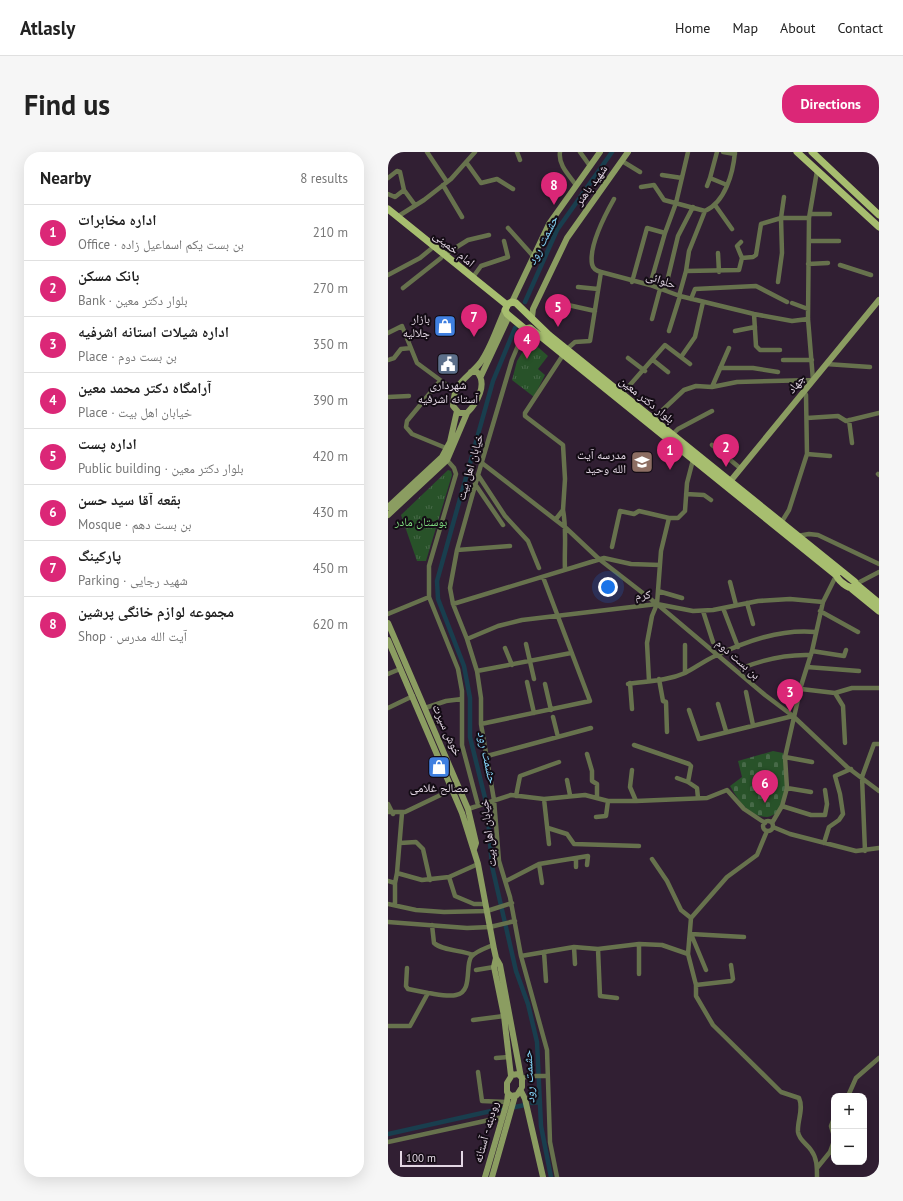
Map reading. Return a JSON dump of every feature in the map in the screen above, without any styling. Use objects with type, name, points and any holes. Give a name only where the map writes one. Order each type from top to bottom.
[{"type":"main road","points":[[467,413],[457,411],[453,406],[455,391],[463,378],[480,363],[534,257],[549,224],[600,152]]},
{"type":"main road","name":"شهید باهنر","points":[[533,319],[533,309],[567,238],[628,152]]},
{"type":"main road","points":[[797,152],[879,227]]},
{"type":"main road","points":[[812,152],[879,215]]},
{"type":"main road","name":"امام خمینی","points":[[388,209],[443,256],[508,308]]},
{"type":"main road","name":"امام خمینی","points":[[388,215],[431,249],[473,277],[508,308]]},
{"type":"main road","name":"جهاد","points":[[728,484],[879,300]]},
{"type":"main road","name":"بلوار دکتر معین","points":[[837,574],[728,484],[653,419],[565,352],[527,328],[508,308],[516,303],[565,352],[693,460],[728,484],[797,536],[837,574]]},
{"type":"main road","points":[[388,515],[447,460],[467,413],[480,393],[482,381],[481,376],[508,308]]},
{"type":"main road","points":[[527,328],[533,319]]},
{"type":"main road","points":[[471,372],[477,372],[481,376]]},
{"type":"main road","points":[[388,506],[442,457],[450,442],[457,411]]},
{"type":"main road","points":[[837,574],[879,603]]},
{"type":"main road","points":[[853,586],[879,611]]},
{"type":"main road","name":"خوش سیرت","points":[[388,623],[468,809],[476,843],[474,849]]},
{"type":"main road","name":"خوش سیرت","points":[[388,640],[453,789],[474,849],[493,945],[496,958],[500,965],[522,1078]]},
{"type":"main road","name":"خوش سیرت","points":[[496,958],[494,967],[504,1016],[511,1076]]},
{"type":"main road","points":[[521,1091],[516,1096],[508,1093],[506,1084],[511,1076],[516,1074],[522,1078],[521,1091],[525,1099],[543,1177]]},
{"type":"main road","name":"رودبنه - آستانه","points":[[485,1177],[503,1117],[508,1093]]},
{"type":"main road","name":"رودبنه - آستانه","points":[[492,1177],[516,1096]]},
{"type":"street","points":[[427,152],[447,182]]},
{"type":"street","points":[[397,217],[447,182],[473,154],[466,152]]},
{"type":"street","points":[[517,152],[520,160]]},
{"type":"street","points":[[560,152],[562,166],[576,185]]},
{"type":"street","points":[[580,152],[590,166]]},
{"type":"street","points":[[650,285],[665,233],[676,203],[688,152]]},
{"type":"street","points":[[707,186],[717,152]]},
{"type":"street","points":[[669,331],[686,272],[688,251],[705,212],[715,205],[725,192],[735,153],[723,152]]},
{"type":"street","points":[[622,161],[640,172]]},
{"type":"street","points":[[466,162],[481,183],[497,179],[514,188]]},
{"type":"street","points":[[653,419],[684,390],[696,386],[712,386],[737,382],[813,380],[808,319],[808,264],[809,216],[817,171]]},
{"type":"street","points":[[388,178],[397,172],[400,172],[404,190],[415,205]]},
{"type":"street","points":[[662,175],[682,178]]},
{"type":"street","points":[[710,178],[727,185]]},
{"type":"street","points":[[443,185],[462,217]]},
{"type":"street","points":[[641,187],[654,185],[664,200],[693,207],[705,212]]},
{"type":"street","points":[[388,194],[395,197],[404,190]]},
{"type":"street","points":[[778,282],[782,252],[781,218],[784,197]]},
{"type":"street","points":[[565,570],[564,537],[566,528],[563,510],[565,479],[563,445],[525,416],[525,413],[565,352],[575,342],[590,341],[601,272],[595,270],[592,265],[594,247],[603,219],[614,199]]},
{"type":"street","points":[[715,205],[732,229]]},
{"type":"street","points":[[652,319],[678,236],[693,207]]},
{"type":"street","points":[[742,258],[753,258],[756,255],[761,224],[781,218],[830,214]]},
{"type":"street","points":[[508,228],[534,257]]},
{"type":"street","points":[[632,282],[647,228],[665,233]]},
{"type":"street","points":[[403,288],[443,256],[468,240],[489,235]]},
{"type":"street","points":[[473,277],[481,266],[508,257],[504,241]]},
{"type":"street","points":[[809,241],[839,241]]},
{"type":"street","points":[[686,272],[719,272],[739,270],[742,258],[737,246],[741,242]]},
{"type":"street","points":[[388,275],[420,258],[431,249]]},
{"type":"street","points":[[718,253],[719,272]]},
{"type":"street","points":[[808,264],[828,263]]},
{"type":"street","points":[[840,265],[871,275]]},
{"type":"street","name":"حلوائی","points":[[601,272],[632,282],[650,285],[680,296],[754,314],[792,321],[808,319]]},
{"type":"street","points":[[691,299],[695,289],[756,286],[790,303],[808,309]]},
{"type":"street","points":[[578,287],[598,289]]},
{"type":"street","points":[[681,357],[695,337],[703,302]]},
{"type":"street","points":[[568,305],[595,311]]},
{"type":"street","points":[[754,314],[756,346],[760,350],[780,350]]},
{"type":"street","points":[[388,333],[402,326],[417,363],[440,382],[455,391]]},
{"type":"street","points":[[735,331],[755,326]]},
{"type":"street","name":"خیابان اهل بیت","points":[[527,328],[512,360],[457,550],[450,588],[453,604],[467,639],[477,672],[481,698],[481,724],[493,801],[499,861],[512,903],[521,956],[547,1050],[546,1076],[550,1142],[557,1177]]},
{"type":"street","points":[[622,394],[645,371],[665,345],[690,364]]},
{"type":"street","points":[[388,360],[394,358],[401,349],[411,348]]},
{"type":"street","points":[[712,386],[729,348]]},
{"type":"street","points":[[628,358],[645,371]]},
{"type":"street","points":[[653,360],[668,372]]},
{"type":"street","points":[[783,360],[812,360]]},
{"type":"street","points":[[826,364],[870,367]]},
{"type":"street","points":[[720,368],[753,368],[778,372]]},
{"type":"street","points":[[440,382],[407,421],[406,427],[412,434],[446,448]]},
{"type":"street","points":[[781,523],[789,510],[807,454],[806,395],[804,391]]},
{"type":"street","points":[[388,397],[409,396]]},
{"type":"street","points":[[672,435],[678,429],[712,411]]},
{"type":"street","points":[[807,418],[838,416],[846,421],[879,413]]},
{"type":"street","points":[[849,420],[852,443]]},
{"type":"street","points":[[712,445],[740,468]]},
{"type":"street","points":[[807,454],[830,456]]},
{"type":"street","points":[[447,460],[454,468],[456,474],[429,566],[429,597],[458,669],[462,699],[462,745],[479,805]]},
{"type":"street","points":[[612,547],[620,511],[634,514],[639,511],[669,518],[678,518],[685,511],[686,494],[693,460]]},
{"type":"street","name":"بن بست دوم","points":[[482,463],[556,519],[599,559],[657,604],[765,695],[793,716],[851,769],[879,791]]},
{"type":"street","points":[[478,475],[505,516],[528,541],[539,568]]},
{"type":"street","points":[[476,484],[503,526]]},
{"type":"street","points":[[686,494],[704,495],[711,500]]},
{"type":"street","points":[[556,519],[563,510]]},
{"type":"street","points":[[649,681],[647,643],[652,616],[657,604],[661,551],[669,518]]},
{"type":"street","points":[[797,536],[809,534],[818,535],[878,563],[879,556]]},
{"type":"street","points":[[457,550],[510,546]]},
{"type":"street","points":[[453,604],[604,558],[631,564],[660,565]]},
{"type":"street","points":[[829,589],[835,583],[853,586],[879,572]]},
{"type":"street","points":[[817,1177],[817,1168],[812,1150],[801,1139],[798,1133],[799,1098],[781,1092],[758,1072],[724,1034],[713,1025],[696,996],[696,985],[688,954],[691,934],[691,918],[727,877],[757,855],[767,831],[772,830],[782,806],[788,781],[785,757],[793,716],[811,653],[820,611],[837,574]]},
{"type":"street","points":[[481,724],[590,701],[543,577]]},
{"type":"street","points":[[730,582],[736,605]]},
{"type":"street","points":[[658,591],[682,598]]},
{"type":"street","points":[[388,614],[429,597]]},
{"type":"street","name":"کرم","points":[[467,639],[498,626],[522,620],[657,604],[693,611],[703,611],[747,603],[790,599],[823,602]]},
{"type":"street","points":[[747,603],[753,624]]},
{"type":"street","points":[[723,608],[738,647]]},
{"type":"street","points":[[703,611],[712,642]]},
{"type":"street","points":[[820,611],[858,632]]},
{"type":"street","points":[[632,709],[629,683],[671,678],[762,636],[801,631],[815,632]]},
{"type":"street","points":[[526,644],[534,679]]},
{"type":"street","points":[[685,645],[685,672]]},
{"type":"street","points":[[505,648],[512,665]]},
{"type":"street","points":[[742,668],[786,655],[811,653],[844,656],[846,650]]},
{"type":"street","points":[[477,672],[571,653]]},
{"type":"street","points":[[807,667],[858,671]]},
{"type":"street","points":[[388,674],[400,669]]},
{"type":"street","points":[[659,679],[663,701],[666,702],[667,732]]},
{"type":"street","points":[[527,682],[534,713]]},
{"type":"street","points":[[545,684],[551,710]]},
{"type":"street","points":[[801,689],[835,693],[852,688],[879,688]]},
{"type":"street","points":[[746,692],[753,725]]},
{"type":"street","points":[[835,693],[842,706],[845,743]]},
{"type":"street","points":[[388,708],[413,696]]},
{"type":"street","points":[[425,708],[446,701],[462,699]]},
{"type":"street","points":[[718,704],[726,731]]},
{"type":"street","points":[[690,710],[699,739],[726,731],[793,716]]},
{"type":"street","points":[[553,717],[558,737]]},
{"type":"street","points":[[487,756],[591,728]]},
{"type":"street","points":[[865,851],[862,777],[874,744],[879,744]]},
{"type":"street","points":[[634,746],[689,764],[691,766],[688,782]]},
{"type":"street","points":[[587,754],[592,771],[592,781],[597,784],[597,798]]},
{"type":"street","points":[[785,757],[812,762]]},
{"type":"street","points":[[516,796],[520,776],[559,762]]},
{"type":"street","points":[[824,843],[829,827],[839,820],[842,814],[840,794],[835,776],[851,769]]},
{"type":"street","points":[[632,770],[630,787],[636,801]]},
{"type":"street","points":[[677,778],[688,782],[697,788],[698,798]]},
{"type":"street","points":[[567,780],[570,795]]},
{"type":"street","points":[[787,788],[811,792]]},
{"type":"street","points":[[388,804],[390,813],[402,813],[453,789]]},
{"type":"street","points":[[468,809],[511,795],[544,799],[570,795],[585,795],[608,801],[636,801],[707,798],[727,790],[744,810],[765,823],[769,822],[790,834],[856,851],[879,848]]},
{"type":"street","points":[[782,806],[811,814],[825,815],[825,790]]},
{"type":"street","points":[[544,799],[549,844]]},
{"type":"street","points":[[596,817],[606,816],[608,801]]},
{"type":"street","points":[[395,905],[395,883],[402,813]]},
{"type":"street","points":[[765,823],[764,828],[767,831]]},
{"type":"street","points":[[548,828],[567,834],[574,844],[639,846]]},
{"type":"street","points":[[400,843],[416,842],[422,849],[430,880]]},
{"type":"street","points":[[506,881],[539,864],[588,856],[587,865]]},
{"type":"street","points":[[576,858],[576,867]]},
{"type":"street","points":[[652,859],[673,892],[681,910],[691,918]]},
{"type":"street","points":[[397,873],[422,880],[430,880],[449,877],[478,864]]},
{"type":"street","points":[[539,864],[542,884]]},
{"type":"street","points":[[449,877],[455,896],[474,904],[486,904]]},
{"type":"street","points":[[388,881],[395,883]]},
{"type":"street","points":[[388,904],[416,910],[487,911],[512,903]]},
{"type":"street","points":[[388,922],[490,927],[516,923]]},
{"type":"street","points":[[432,925],[434,942],[437,946],[464,951],[473,955]]},
{"type":"street","points":[[691,934],[744,937]]},
{"type":"street","points":[[691,934],[706,970]]},
{"type":"street","points":[[521,956],[574,947],[598,949],[639,944],[662,945],[688,954]]},
{"type":"street","points":[[639,944],[639,974]]},
{"type":"street","points":[[407,968],[406,986],[408,989],[428,993],[456,995],[465,988],[470,959],[473,955],[493,945]]},
{"type":"street","points":[[574,947],[575,964]]},
{"type":"street","points":[[598,949],[600,996],[617,998]]},
{"type":"street","points":[[544,952],[546,981]]},
{"type":"street","points":[[696,985],[731,981],[733,979],[732,965]]},
{"type":"street","points":[[476,970],[494,967]]},
{"type":"street","points":[[388,1026],[410,1026],[428,993]]},
{"type":"street","points":[[473,1020],[504,1016]]},
{"type":"street","points":[[496,1058],[509,1057]]},
{"type":"street","points":[[849,1093],[856,1078],[879,1058]]},
{"type":"street","points":[[478,1072],[482,1102],[507,1102]]},
{"type":"street","points":[[522,1078],[530,1076],[546,1076]]},
{"type":"street","points":[[388,1142],[503,1117]]},
{"type":"street","points":[[817,1168],[831,1149]]},
{"type":"green space","points":[[530,340],[548,356],[538,369],[545,375],[534,397],[512,380],[517,361]]},
{"type":"green space","name":"بوستان مادر","points":[[448,470],[451,471],[452,475],[426,561],[417,561],[401,515]]},
{"type":"green space","points":[[773,751],[783,753],[785,790],[784,800],[780,808],[775,814],[767,817],[754,814],[744,807],[730,786],[742,777],[738,761]]},
{"type":"waterway","name":"حشمت رود","points":[[525,302],[557,230],[612,152]]},
{"type":"waterway","name":"حشمت رود","points":[[515,328],[493,381],[437,581],[438,599],[464,666],[470,698],[470,737],[487,806],[492,866],[516,971],[528,1004],[537,1042],[541,1126],[551,1177]]},
{"type":"waterway","name":"حشمت رود","points":[[532,1103],[540,1102]]},
{"type":"waterway","points":[[515,1107],[525,1105]]},
{"type":"waterway","points":[[388,1134],[500,1109]]},
{"type":"place","name":"مجموعه لوازم خانگی پرشین","points":[[554,205]]},
{"type":"place","name":"بازار جلالیه","points":[[445,326]]},
{"type":"place","name":"اداره پست","points":[[558,327]]},
{"type":"place","name":"پارکینگ","points":[[474,337]]},
{"type":"place","name":"آرامگاه دکتر محمد معین","points":[[527,359]]},
{"type":"place","name":"شهرداری آستانه اشرفیه","points":[[448,364]]},
{"type":"place","name":"مدرسه آیت الله وحید","points":[[642,462]]},
{"type":"place","name":"بانک مسکن","points":[[726,467]]},
{"type":"place","name":"اداره مخابرات","points":[[670,470]]},
{"type":"place","name":"اداره شیلات استانه اشرفیه","points":[[790,712]]},
{"type":"place","name":"مصالح غلامی","points":[[439,767]]},
{"type":"place","name":"بقعه آقا سید حسن","points":[[765,803]]}]
